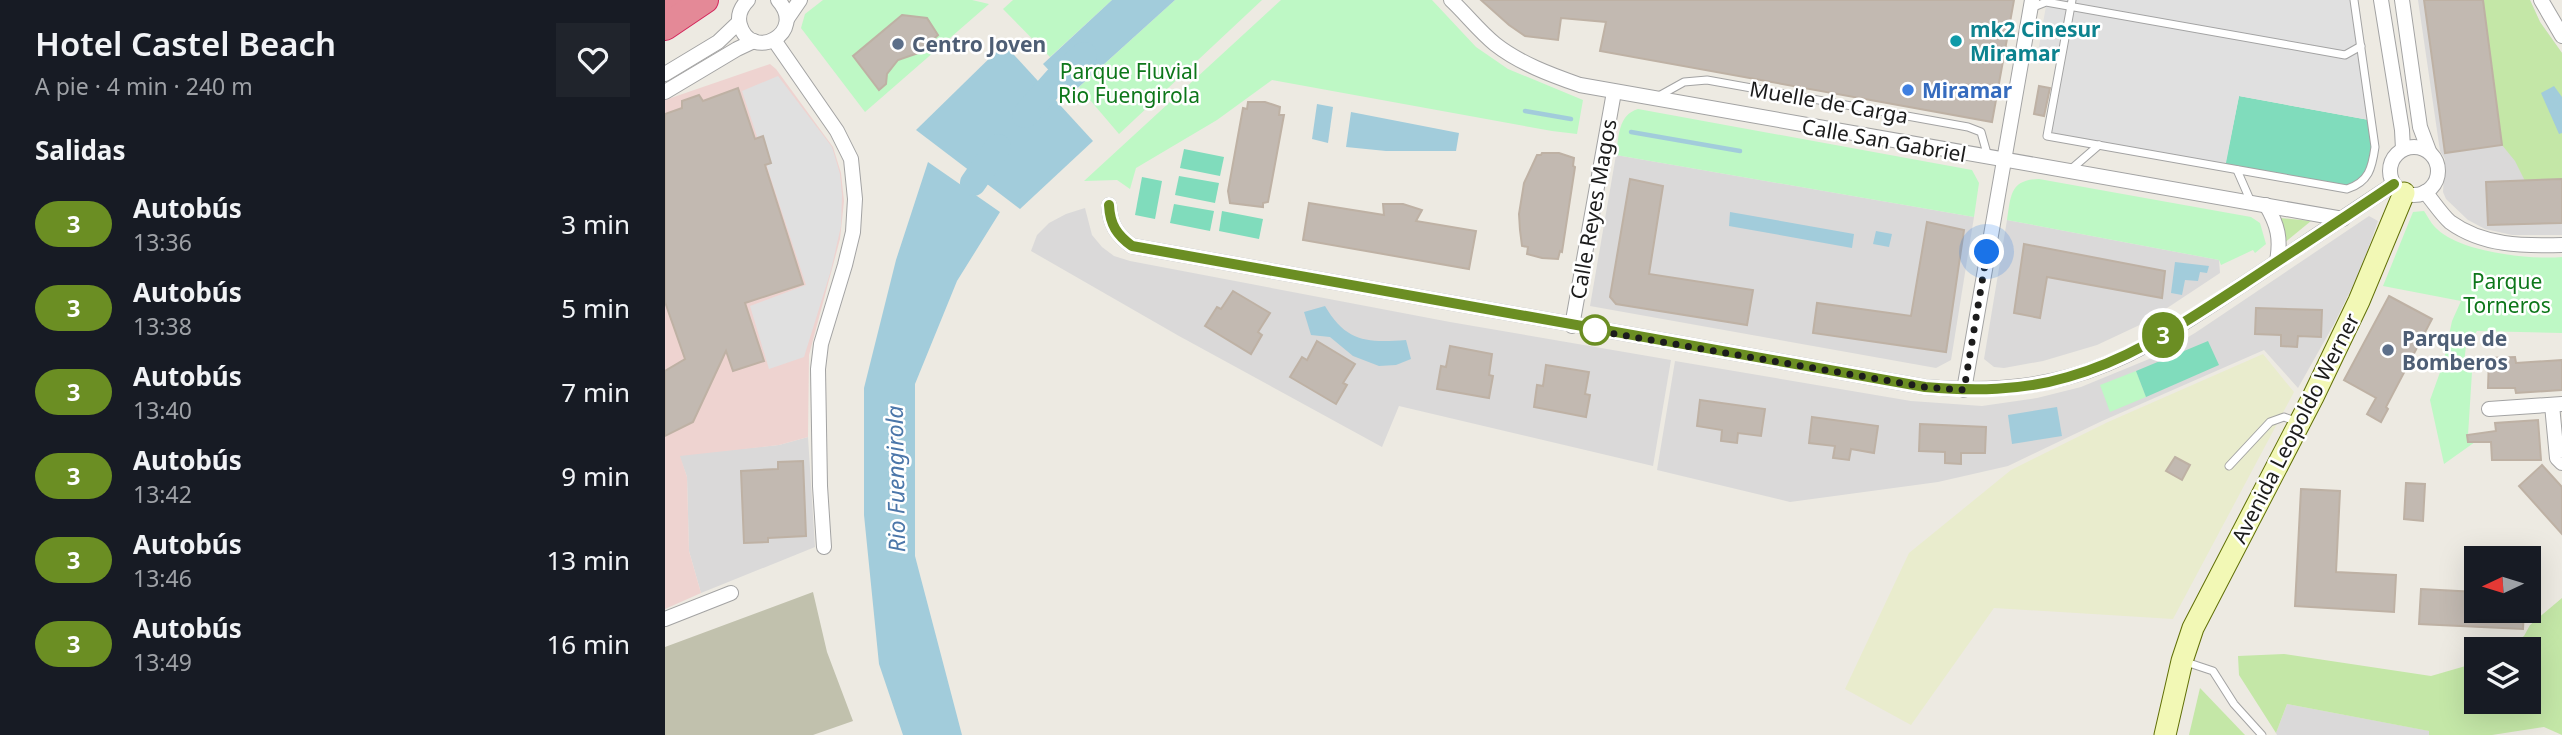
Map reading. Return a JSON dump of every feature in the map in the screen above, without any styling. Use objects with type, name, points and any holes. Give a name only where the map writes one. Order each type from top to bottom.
[{"type":"highway","points":[[665,27],[705,0]]},
{"type":"street","points":[[665,74],[719,42],[739,22],[742,7],[748,0]]},
{"type":"street","points":[[778,0],[787,19]]},
{"type":"street","points":[[739,22],[746,36],[754,41],[765,43],[774,40],[783,32],[787,19],[800,0]]},
{"type":"street","name":"Calle San Gabriel","points":[[1451,0],[1494,43],[1510,54],[1556,77],[1580,85],[2343,219]]},
{"type":"street","points":[[2381,0],[2403,149]]},
{"type":"street","points":[[1109,205],[1110,219],[1118,236],[1132,246],[1925,387],[1964,390],[2042,384],[2130,355],[2343,219],[2408,190],[2432,187],[2438,173],[2437,164],[2420,127],[2402,0]]},
{"type":"street","points":[[2541,0],[2562,36]]},
{"type":"street","points":[[1964,390],[2031,4]]},
{"type":"street","points":[[774,40],[837,131],[851,159],[855,199],[853,232],[821,345],[818,369],[824,547]]},
{"type":"street","points":[[665,92],[754,41]]},
{"type":"street","name":"Calle Reyes Magos","points":[[1572,326],[1614,92]]},
{"type":"street","points":[[2429,151],[2416,146],[2403,149],[2392,160],[2389,168],[2408,190],[2448,220],[2471,234],[2497,242],[2524,246],[2562,245]]},
{"type":"street","name":"Avenida Leopoldo Werner","points":[[2165,735],[2182,661],[2193,628],[2359,301],[2408,190]]},
{"type":"street","points":[[2259,204],[2276,222],[2280,243],[2277,261]]},
{"type":"street","points":[[2489,409],[2557,404],[2557,458],[2562,463]]},
{"type":"street","points":[[665,619],[731,593]]},
{"type":"lane","points":[[2072,3],[2047,136],[2347,189],[2357,186],[2367,177],[2375,147],[2354,0]]},
{"type":"lane","points":[[2031,4],[2072,3],[2345,55],[2361,46]]},
{"type":"lane","name":"Muelle de Carga","points":[[1654,99],[1684,82],[1707,80],[1968,127],[1981,132],[1988,158]]},
{"type":"lane","points":[[2068,172],[2099,145]]},
{"type":"lane","points":[[2237,170],[2259,204]]},
{"type":"lane","points":[[2229,466],[2270,422],[2284,417],[2299,422]]},
{"type":"lane","points":[[2182,661],[2213,671],[2234,704],[2262,735]]},
{"type":"shaded area","points":[[2047,0],[2354,0],[2369,120],[2239,96],[2225,168],[2047,136],[2060,62],[2037,58]]},
{"type":"shaded area","points":[[2418,0],[2530,0],[2540,22],[2562,53],[2562,235],[2512,235],[2485,229],[2468,220],[2446,199],[2443,192],[2445,159],[2440,151]]},
{"type":"shaded area","points":[[770,64],[833,147],[841,173],[844,201],[840,239],[809,355],[808,437],[779,445],[680,456],[687,477],[689,551],[701,593],[665,609],[665,100]]},
{"type":"shaded area","points":[[778,76],[832,147],[840,174],[842,195],[841,226],[831,270],[804,357],[769,369],[750,306],[806,285],[742,91]]},
{"type":"shaded area","points":[[1616,155],[1974,217],[1951,360],[1936,368],[1590,306]]},
{"type":"shaded area","points":[[1085,208],[1092,235],[1102,247],[1114,256],[1130,261],[1450,322],[1671,360],[1653,466],[1399,406],[1382,447],[1031,251],[1037,235],[1049,223]]},
{"type":"shaded area","points":[[2369,216],[2378,221],[2361,269],[2298,388],[2264,350],[2102,421],[2008,466],[1938,482],[1790,502],[1657,470],[1675,361],[1911,401],[1982,406],[2037,398],[2081,387],[2154,357],[2195,333]]},
{"type":"shaded area","points":[[2007,220],[2219,260],[2220,273],[2146,322],[2097,345],[2043,361],[2004,368],[1994,367],[1984,359]]},
{"type":"shaded area","points":[[2263,354],[2294,392],[2173,619],[1994,608],[1911,725],[1845,689],[1909,553],[2011,470],[2108,422]]},
{"type":"shaded area","points":[[808,437],[815,547],[701,593],[689,551],[687,477],[679,455],[779,445]]},
{"type":"shaded area","points":[[813,592],[827,652],[853,721],[813,735],[665,735],[665,647]]},
{"type":"shaded area","points":[[2287,704],[2430,731],[2429,735],[2277,735]]},
{"type":"green space","points":[[823,0],[972,0],[989,4],[865,112],[801,28],[805,14]]},
{"type":"green space","name":"Parque Fluvial Rio Fuengirola","points":[[1013,0],[1112,0],[1050,57],[1003,9]]},
{"type":"green space","name":"Parque Fluvial Rio Fuengirola","points":[[1175,0],[1262,0],[1119,134],[1079,87]]},
{"type":"green space","points":[[1281,0],[1432,0],[1476,47],[1508,69],[1583,100],[1577,134],[1272,80],[1217,120],[1136,168],[1130,189],[1117,180],[1084,181]]},
{"type":"green space","points":[[2483,0],[2530,0],[2540,22],[2562,53],[2562,179],[2525,181],[2515,161],[2502,145]]},
{"type":"green space","points":[[2239,96],[2369,120],[2371,150],[2368,168],[2356,181],[2346,186],[2225,165]]},
{"type":"green space","points":[[1638,109],[1972,170],[1979,183],[1974,217],[1616,155],[1623,121]]},
{"type":"green space","points":[[1184,149],[1224,157],[1220,176],[1180,168]]},
{"type":"green space","points":[[1179,176],[1219,183],[1215,203],[1175,195]]},
{"type":"green space","points":[[1142,177],[1162,181],[1155,219],[1135,215]]},
{"type":"green space","points":[[2039,179],[2251,217],[2260,223],[2266,244],[2255,253],[2253,250],[2221,265],[2219,260],[2007,220],[2011,196],[2017,186],[2022,182]]},
{"type":"green space","points":[[1174,204],[1214,211],[1210,231],[1170,223]]},
{"type":"green space","points":[[1222,211],[1263,219],[1259,239],[1219,231]]},
{"type":"green space","name":"Parque Torneros","points":[[2424,211],[2437,229],[2462,244],[2515,256],[2562,257],[2562,333],[2477,331],[2466,346],[2464,363],[2472,372],[2468,435],[2475,442],[2444,464],[2430,400],[2443,364],[2452,321],[2461,301],[2383,286],[2413,212]]},
{"type":"green space","points":[[2280,218],[2311,221],[2283,244]]},
{"type":"green space","points":[[2208,341],[2219,365],[2146,397],[2136,371]]},
{"type":"green space","points":[[2136,371],[2146,397],[2110,412],[2100,385]]},
{"type":"green space","points":[[2562,598],[2562,735],[2544,727],[2492,735],[2429,735],[2429,731],[2287,704],[2276,733],[2239,675],[2238,656],[2284,654],[2431,676],[2464,666],[2464,714],[2541,714],[2541,637],[2523,637],[2532,623],[2541,623],[2541,616]]},
{"type":"green space","points":[[2200,688],[2245,735],[2189,735]]},
{"type":"water","points":[[1112,0],[1175,0],[1071,94],[1043,64]]},
{"type":"water","points":[[1004,44],[1093,141],[1020,209],[916,130]]},
{"type":"water","points":[[2554,86],[2562,97],[2562,133],[2559,134],[2541,93]]},
{"type":"water","points":[[1317,104],[1333,107],[1328,143],[1312,139]]},
{"type":"water","points":[[1351,112],[1459,133],[1456,151],[1386,151],[1346,147]]},
{"type":"water","points":[[928,162],[1000,212],[957,281],[915,384],[915,556],[962,735],[903,735],[879,664],[864,515],[864,388],[896,260]]},
{"type":"water","points":[[1730,212],[1854,234],[1852,248],[1729,226]]},
{"type":"water","points":[[1876,231],[1892,234],[1889,247],[1873,244]]},
{"type":"water","points":[[2175,262],[2209,266],[2207,273],[2200,272],[2198,281],[2185,280],[2182,295],[2171,293]]},
{"type":"water","points":[[1325,306],[1341,327],[1359,338],[1380,341],[1406,340],[1411,359],[1396,365],[1379,366],[1353,356],[1330,337],[1311,335],[1304,312]]},
{"type":"water","points":[[2057,407],[2062,436],[2012,444],[2008,415]]},
{"type":"building","name":"Miramar","points":[[1481,0],[2014,0],[1992,122],[1600,51],[1606,22],[1561,18],[1558,40],[1525,36]]},
{"type":"building","points":[[2424,0],[2483,0],[2502,145],[2445,153]]},
{"type":"building","name":"Centro Joven","points":[[902,15],[927,18],[938,35],[918,53],[898,60],[887,74],[886,84],[879,90],[853,56]]},
{"type":"building","points":[[2039,86],[2050,88],[2044,116],[2034,114]]},
{"type":"building","points":[[738,88],[755,139],[763,136],[771,163],[765,165],[803,284],[745,303],[764,361],[733,371],[726,351],[693,422],[665,436],[665,371],[685,359],[665,302],[665,114],[682,108],[682,101],[699,95],[703,101]]},
{"type":"building","points":[[1248,102],[1265,102],[1280,107],[1279,115],[1284,115],[1268,202],[1263,203],[1263,207],[1230,203],[1228,191],[1243,108],[1247,109]]},
{"type":"building","points":[[1559,153],[1574,158],[1575,167],[1562,252],[1560,251],[1558,259],[1527,254],[1528,247],[1522,246],[1519,214],[1524,183],[1537,155]]},
{"type":"building","points":[[1630,179],[1663,186],[1649,274],[1753,290],[1747,325],[1616,304],[1610,297]]},
{"type":"building","points":[[2562,179],[2562,223],[2488,225],[2486,182]]},
{"type":"building","points":[[1309,203],[1384,215],[1383,204],[1403,204],[1422,210],[1416,221],[1476,231],[1469,269],[1303,240]]},
{"type":"building","points":[[1927,222],[1964,230],[1946,352],[1813,333],[1817,303],[1911,316]]},
{"type":"building","points":[[2024,244],[2165,271],[2162,298],[2047,277],[2040,318],[2014,313]]},
{"type":"building","points":[[1233,291],[1270,313],[1258,332],[1262,335],[1251,354],[1205,326],[1217,307],[1221,309]]},
{"type":"building","name":"Parque de Bomberos","points":[[2389,296],[2432,319],[2386,407],[2388,409],[2381,422],[2367,414],[2376,398],[2344,380]]},
{"type":"building","points":[[2256,308],[2322,310],[2321,337],[2298,336],[2297,347],[2281,346],[2281,335],[2255,334]]},
{"type":"building","points":[[1317,341],[1355,364],[1343,383],[1347,385],[1336,404],[1290,377],[1302,357],[1307,360]]},
{"type":"building","points":[[1450,346],[1492,354],[1489,375],[1493,376],[1489,398],[1437,389],[1441,366],[1446,367]]},
{"type":"building","points":[[2515,357],[2516,363],[2562,360],[2562,390],[2516,393],[2515,388],[2488,388],[2489,358]]},
{"type":"building","points":[[1546,365],[1589,372],[1585,394],[1590,395],[1586,417],[1534,407],[1537,385],[1543,386]]},
{"type":"building","points":[[1700,400],[1765,409],[1761,436],[1738,433],[1737,443],[1721,441],[1722,430],[1697,426]]},
{"type":"building","points":[[1812,417],[1878,426],[1874,453],[1851,449],[1849,460],[1833,458],[1835,446],[1809,443]]},
{"type":"building","points":[[2538,420],[2541,460],[2492,460],[2491,442],[2468,442],[2467,435],[2496,431],[2495,423]]},
{"type":"building","points":[[1920,424],[1986,427],[1985,453],[1961,453],[1961,464],[1945,463],[1945,452],[1919,451]]},
{"type":"building","points":[[2175,457],[2190,465],[2182,480],[2166,471]]},
{"type":"building","points":[[803,461],[806,536],[768,538],[768,542],[744,543],[741,471],[778,469],[778,462]]},
{"type":"building","points":[[2542,465],[2562,487],[2562,534],[2519,486]]},
{"type":"building","points":[[2406,483],[2425,484],[2423,521],[2404,519]]},
{"type":"building","points":[[2301,489],[2340,491],[2336,572],[2396,575],[2394,612],[2295,606]]},
{"type":"building","points":[[2421,589],[2464,591],[2464,623],[2523,623],[2523,629],[2419,624]]},
{"type":"waterway","name":"Rio Fuengirola","points":[[1025,115],[1057,79],[1084,55]]},
{"type":"waterway","points":[[1525,111],[1571,119]]},
{"type":"waterway","points":[[1631,132],[1740,151]]},
{"type":"waterway","name":"Rio Fuengirola","points":[[973,183],[998,147]]},
{"type":"bus line","name":"3","points":[[1109,205],[1110,219],[1118,236],[1132,246],[1925,387],[1986,390],[2042,384],[2130,355],[2183,324],[2394,184]]},
{"type":"place","name":"mk2 Cinesur Miramar","points":[[1956,41]]},
{"type":"place","name":"Centro Joven","points":[[898,44]]},
{"type":"place","name":"Miramar","points":[[1908,90]]},
{"type":"place","name":"Parque de Bomberos","points":[[2388,350]]},
{"type":"route","points":[[1595,330],[1592,330],[1925,387],[1964,390],[1987,252]]}]
